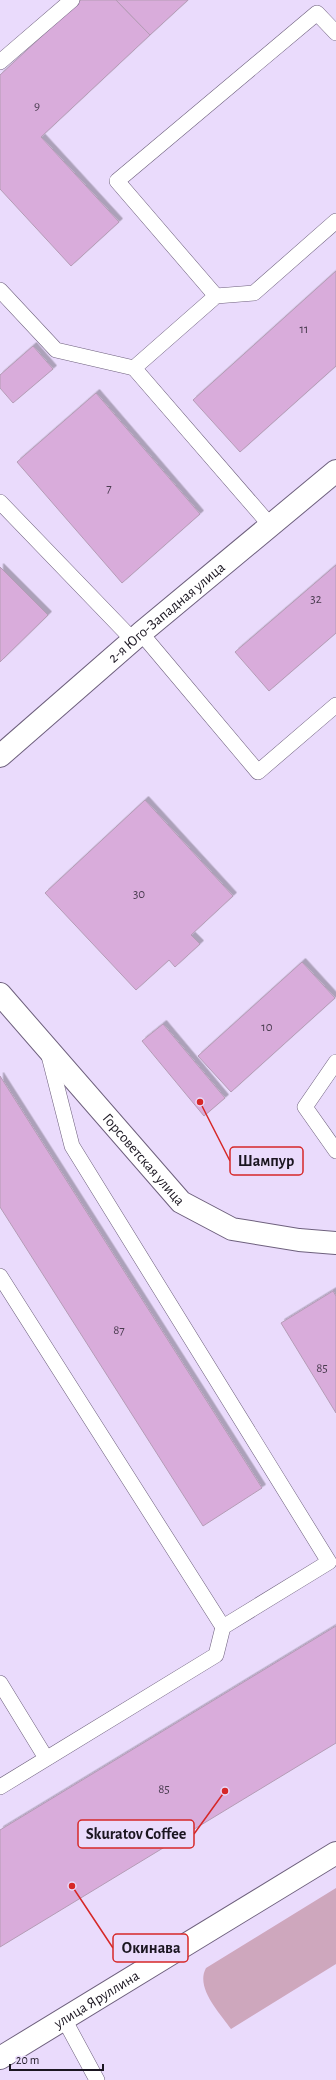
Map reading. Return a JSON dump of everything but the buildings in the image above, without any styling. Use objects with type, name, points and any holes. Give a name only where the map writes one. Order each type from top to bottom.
[{"type":"street","name":"2-я Юго-Западная улица","points":[[0,756],[137,636],[336,471]]},
{"type":"street","name":"Горсоветская улица","points":[[0,994],[181,1202],[232,1229],[299,1240],[336,1243]]},
{"type":"street","name":"улица Яруллина","points":[[0,2058],[336,1852]]},
{"type":"lane","points":[[0,62],[72,0]]},
{"type":"lane","points":[[216,296],[117,181],[317,13],[336,33]]},
{"type":"lane","points":[[134,368],[216,296],[254,293],[336,221]]},
{"type":"lane","points":[[0,290],[56,350],[134,368],[270,525]]},
{"type":"lane","points":[[1,505],[137,636],[258,772],[336,705]]},
{"type":"lane","points":[[0,1787],[216,1656],[223,1627],[329,1562],[72,1146],[47,1048]]},
{"type":"lane","points":[[336,1062],[305,1107],[336,1151]]},
{"type":"lane","points":[[0,1276],[223,1627]]},
{"type":"lane","points":[[0,1683],[46,1758]]},
{"type":"lane","points":[[64,2019],[97,2080]]},
{"type":"shaded area","points":[[336,1888],[336,1964],[231,2029],[215,2008],[206,1992],[203,1976],[206,1968]]},
{"type":"place","name":"Шампур","points":[[200,1102]]},
{"type":"place","name":"Skuratov Coffee","points":[[225,1791]]},
{"type":"place","name":"Окинава","points":[[72,1886]]}]
